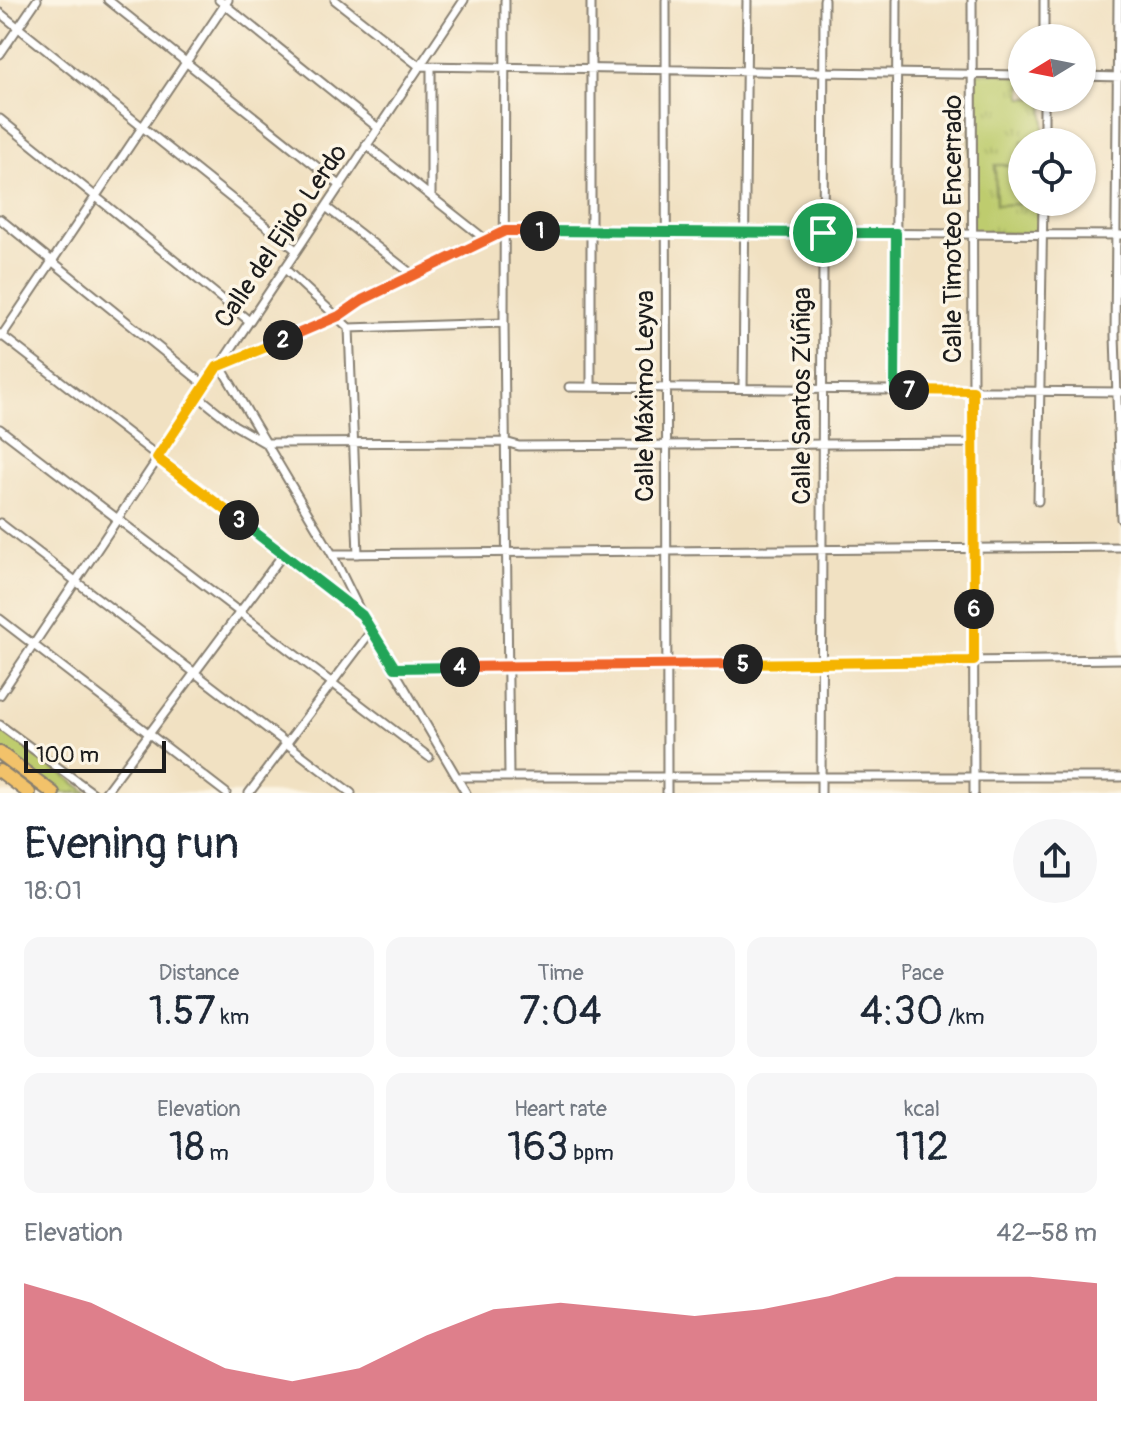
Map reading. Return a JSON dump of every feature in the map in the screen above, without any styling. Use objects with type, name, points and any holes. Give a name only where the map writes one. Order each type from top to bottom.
[{"type":"main road","points":[[0,753],[53,793]]},
{"type":"main road","points":[[0,771],[29,793]]},
{"type":"street","points":[[0,54],[37,0]]},
{"type":"street","points":[[108,0],[341,186]]},
{"type":"street","points":[[335,0],[419,66],[1008,75]]},
{"type":"street","points":[[505,0],[504,323],[509,777]]},
{"type":"street","points":[[591,0],[591,387]]},
{"type":"street","name":"Calle Máximo Leyva","points":[[666,0],[667,793]]},
{"type":"street","points":[[743,388],[747,0]]},
{"type":"street","name":"Calle Santos Zúñiga","points":[[821,793],[824,0]]},
{"type":"street","points":[[895,390],[897,0]]},
{"type":"street","name":"Calle Timoteo Encerrado","points":[[972,0],[974,793]]},
{"type":"street","points":[[1044,0],[1044,24]]},
{"type":"street","points":[[1118,0],[1121,519]]},
{"type":"street","points":[[362,615],[1,336],[224,2],[377,127]]},
{"type":"street","name":"Calle del Ejido Lerdo","points":[[0,695],[248,320],[341,186],[459,2]]},
{"type":"street","points":[[0,13],[296,250]]},
{"type":"street","points":[[431,67],[431,196]]},
{"type":"street","points":[[1096,76],[1119,77]]},
{"type":"street","points":[[0,119],[248,320]]},
{"type":"street","points":[[366,145],[486,240]]},
{"type":"street","points":[[326,207],[413,275]]},
{"type":"street","points":[[1038,501],[1043,216]]},
{"type":"street","points":[[0,219],[205,385]]},
{"type":"street","points":[[466,793],[362,615],[332,554],[219,367],[339,316],[362,300],[505,231],[1118,235]]},
{"type":"street","points":[[284,268],[349,328],[358,554]]},
{"type":"street","points":[[349,328],[504,323]]},
{"type":"street","points":[[569,387],[1118,392]]},
{"type":"street","points":[[198,396],[234,425],[265,443],[505,442],[519,446],[974,443]]},
{"type":"street","points":[[0,429],[429,757]]},
{"type":"street","points":[[0,523],[351,793]]},
{"type":"street","points":[[332,554],[1121,547]]},
{"type":"street","points":[[105,793],[284,553]]},
{"type":"street","points":[[0,619],[226,793]]},
{"type":"street","points":[[249,793],[372,630]]},
{"type":"street","points":[[395,668],[1121,659]]},
{"type":"street","points":[[0,725],[93,793]]},
{"type":"street","points":[[457,777],[1121,777]]},
{"type":"green space","points":[[972,72],[1008,73],[1008,112],[1044,112],[1044,128],[1008,128],[1008,216],[1043,216],[1043,235],[969,232]]},
{"type":"green space","points":[[995,165],[1008,165],[1008,204],[996,205]]},
{"type":"green space","points":[[0,726],[88,793],[56,793],[0,751]]},
{"type":"route","points":[[505,231],[823,233],[896,233],[895,390],[973,391],[974,661],[395,668],[362,615],[157,458],[217,367],[339,316],[362,300],[505,231]]}]
